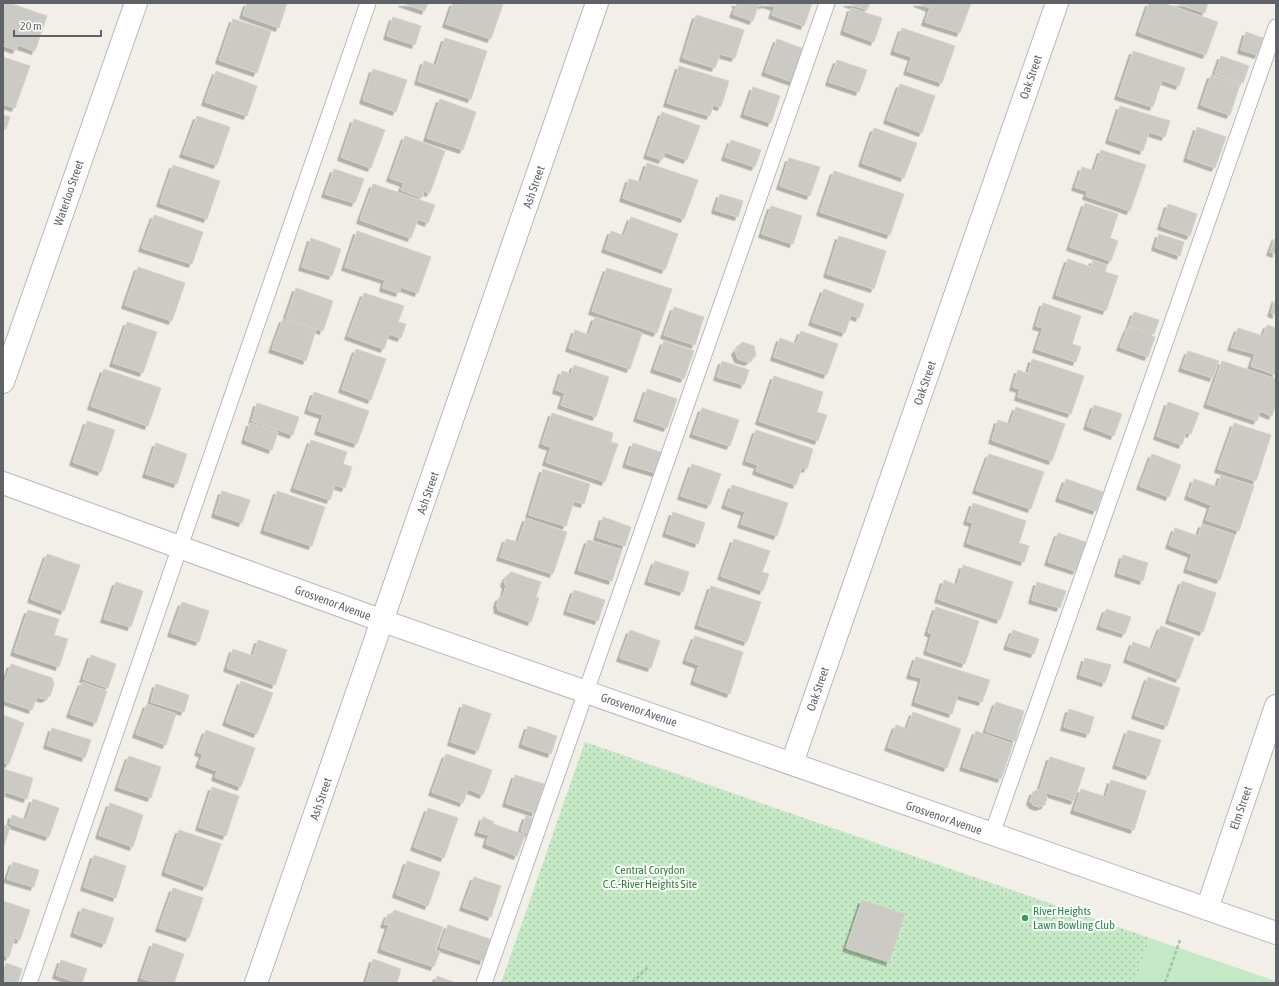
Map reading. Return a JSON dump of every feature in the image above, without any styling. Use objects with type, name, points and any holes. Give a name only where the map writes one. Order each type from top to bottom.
[{"type":"street","name":"Waterloo Street","points":[[3,382],[136,3]]},
{"type":"street","name":"Ash Street","points":[[256,983],[383,622],[597,3]]},
{"type":"street","name":"Oak Street","points":[[792,763],[1057,3]]},
{"type":"street","name":"Grosvenor Avenue","points":[[3,483],[383,622],[1276,932]]},
{"type":"street","name":"Elm Street","points":[[1207,909],[1276,706]]},
{"type":"lane","points":[[28,983],[368,3]]},
{"type":"lane","points":[[484,983],[827,3]]},
{"type":"lane","points":[[992,834],[1276,27]]},
{"type":"path","points":[[1165,983],[1180,940]]},
{"type":"path","points":[[632,983],[649,966]]},
{"type":"green space","name":"Central Corydon C.C.-River Heights Site","points":[[585,742],[1150,938],[1135,983],[501,983]]},
{"type":"green space","points":[[1150,938],[1276,981],[1276,983],[1135,983]]},
{"type":"building","points":[[3,3],[9,3],[47,16],[35,51],[18,45],[16,50],[4,46],[6,41],[3,40]]},
{"type":"building","points":[[247,3],[287,3],[279,28],[243,15]]},
{"type":"building","points":[[402,3],[428,3],[425,11]]},
{"type":"building","points":[[453,3],[464,5],[465,3],[503,4],[491,39],[446,24]]},
{"type":"building","points":[[735,3],[812,3],[804,26],[772,15],[775,7],[766,4],[758,6],[753,21],[733,14],[737,4]]},
{"type":"building","points":[[847,3],[870,3],[867,10]]},
{"type":"building","points":[[917,3],[971,3],[960,33],[925,22],[930,8]]},
{"type":"building","points":[[1149,3],[1163,3],[1218,22],[1206,55],[1139,32]]},
{"type":"building","points":[[1175,3],[1208,3],[1205,13]]},
{"type":"building","points":[[851,8],[882,18],[874,42],[844,31]]},
{"type":"building","points":[[696,15],[744,30],[735,58],[720,54],[715,68],[683,58]]},
{"type":"building","points":[[393,17],[421,26],[415,45],[387,36]]},
{"type":"building","points":[[233,19],[271,31],[257,73],[219,60]]},
{"type":"building","points":[[902,28],[955,46],[942,83],[907,71],[912,57],[894,51]]},
{"type":"building","points":[[1246,32],[1263,38],[1258,55],[1241,50]]},
{"type":"building","points":[[445,38],[487,51],[471,99],[418,81],[424,61],[436,65]]},
{"type":"building","points":[[777,39],[804,49],[793,82],[765,72]]},
{"type":"building","points":[[1133,51],[1185,68],[1179,86],[1162,80],[1153,107],[1118,96]]},
{"type":"building","points":[[1221,56],[1249,66],[1243,83],[1215,74]]},
{"type":"building","points":[[3,57],[30,66],[15,108],[3,104]]},
{"type":"building","points":[[837,60],[867,70],[859,92],[829,82]]},
{"type":"building","points":[[679,66],[729,81],[721,107],[713,105],[710,116],[667,103]]},
{"type":"building","points":[[373,69],[407,80],[396,112],[363,100]]},
{"type":"building","points":[[216,71],[257,86],[247,116],[205,102]]},
{"type":"building","points":[[1211,75],[1240,84],[1230,115],[1201,105]]},
{"type":"building","points":[[900,84],[935,96],[922,133],[887,120]]},
{"type":"building","points":[[753,87],[780,96],[771,123],[744,114]]},
{"type":"building","points":[[440,99],[476,112],[463,150],[427,138]]},
{"type":"building","points":[[1120,106],[1170,121],[1165,137],[1149,132],[1143,151],[1109,140]]},
{"type":"building","points":[[662,112],[700,126],[687,160],[665,152],[662,160],[647,155]]},
{"type":"building","points":[[3,115],[10,117],[6,129],[3,128]]},
{"type":"building","points":[[197,116],[230,127],[217,165],[183,154]]},
{"type":"building","points":[[354,119],[385,130],[371,168],[341,157]]},
{"type":"building","points":[[1197,127],[1226,137],[1215,168],[1187,158]]},
{"type":"building","points":[[874,128],[917,143],[904,178],[862,163]]},
{"type":"building","points":[[405,136],[445,151],[430,193],[424,191],[422,198],[401,190],[404,183],[390,178]]},
{"type":"building","points":[[731,140],[761,150],[755,167],[725,157]]},
{"type":"building","points":[[1101,150],[1146,165],[1130,211],[1086,196],[1088,191],[1075,187],[1082,167],[1094,171]]},
{"type":"building","points":[[789,158],[820,167],[810,196],[780,186]]},
{"type":"building","points":[[647,163],[698,180],[684,219],[623,198],[629,179],[641,182]]},
{"type":"building","points":[[173,165],[220,181],[207,219],[160,203]]},
{"type":"building","points":[[334,169],[364,179],[355,203],[325,194]]},
{"type":"building","points":[[834,171],[904,194],[890,235],[820,212]]},
{"type":"building","points":[[373,184],[435,205],[428,223],[418,219],[411,238],[360,220]]},
{"type":"building","points":[[720,194],[743,201],[738,217],[715,210]]},
{"type":"building","points":[[1085,203],[1118,214],[1110,238],[1118,241],[1111,261],[1070,247]]},
{"type":"building","points":[[1168,204],[1197,214],[1190,236],[1161,226]]},
{"type":"building","points":[[771,206],[802,216],[793,244],[762,234]]},
{"type":"building","points":[[154,215],[203,232],[192,264],[142,248]]},
{"type":"building","points":[[631,217],[678,234],[665,270],[605,249],[611,231],[624,236]]},
{"type":"building","points":[[357,231],[431,257],[418,293],[401,287],[399,293],[383,288],[385,280],[345,267]]},
{"type":"building","points":[[1159,234],[1184,242],[1180,256],[1155,247]]},
{"type":"building","points":[[839,236],[886,251],[874,289],[827,274]]},
{"type":"building","points":[[1276,236],[1276,254],[1270,252]]},
{"type":"building","points":[[311,238],[341,249],[332,276],[302,267]]},
{"type":"building","points":[[1068,259],[1091,267],[1093,260],[1107,265],[1105,272],[1118,276],[1106,311],[1056,295]]},
{"type":"building","points":[[138,267],[185,283],[172,321],[125,305]]},
{"type":"building","points":[[607,268],[672,289],[657,333],[592,311]]},
{"type":"building","points":[[296,288],[333,301],[323,331],[286,318]]},
{"type":"building","points":[[824,289],[864,304],[859,318],[851,315],[845,333],[812,322]]},
{"type":"building","points":[[364,293],[404,306],[398,322],[406,324],[401,338],[389,334],[384,349],[348,336]]},
{"type":"building","points":[[1276,298],[1276,315],[1271,313]]},
{"type":"building","points":[[1043,303],[1081,316],[1072,344],[1081,347],[1076,362],[1036,349],[1043,328],[1036,326]]},
{"type":"building","points":[[674,307],[704,317],[695,345],[664,335]]},
{"type":"building","points":[[1134,312],[1159,320],[1154,334],[1129,326]]},
{"type":"building","points":[[595,317],[642,333],[630,369],[569,348],[575,330],[589,335]]},
{"type":"building","points":[[283,319],[316,330],[306,361],[272,349]]},
{"type":"building","points":[[127,322],[157,332],[143,373],[113,363]]},
{"type":"building","points":[[1267,325],[1276,328],[1276,375],[1251,366],[1255,354],[1231,347],[1238,328],[1263,336]]},
{"type":"building","points":[[1128,327],[1155,337],[1148,357],[1120,347]]},
{"type":"building","points":[[801,331],[838,344],[827,375],[774,357],[780,338],[796,344]]},
{"type":"building","points":[[664,341],[694,351],[684,379],[654,369]]},
{"type":"building","points":[[742,342],[754,346],[756,356],[748,362],[738,359],[735,351]]},
{"type":"building","points":[[356,349],[386,359],[371,400],[342,389]]},
{"type":"building","points":[[1188,351],[1219,361],[1213,378],[1182,368]]},
{"type":"building","points":[[1032,359],[1084,376],[1071,414],[1018,397],[1020,389],[1013,387],[1018,370],[1028,374]]},
{"type":"building","points":[[722,361],[749,370],[744,385],[717,377]]},
{"type":"building","points":[[1222,361],[1276,379],[1276,405],[1272,416],[1260,411],[1257,421],[1207,404]]},
{"type":"building","points":[[574,365],[609,377],[596,417],[561,405],[565,393],[556,390],[562,371],[571,374]]},
{"type":"building","points":[[104,369],[161,388],[148,426],[91,406]]},
{"type":"building","points":[[774,376],[823,392],[817,412],[827,415],[818,441],[759,421]]},
{"type":"building","points":[[647,389],[677,399],[667,428],[637,418]]},
{"type":"building","points":[[314,392],[369,411],[357,444],[318,431],[323,415],[308,410]]},
{"type":"building","points":[[1168,402],[1199,413],[1191,434],[1186,432],[1182,445],[1157,436]]},
{"type":"building","points":[[257,403],[299,417],[293,435],[252,421]]},
{"type":"building","points":[[1094,405],[1122,414],[1114,436],[1087,426]]},
{"type":"building","points":[[1016,407],[1065,424],[1052,461],[992,440],[998,420],[1010,424]]},
{"type":"building","points":[[702,408],[739,420],[730,446],[693,434]]},
{"type":"building","points":[[552,413],[613,433],[611,442],[618,444],[605,482],[546,462],[551,447],[542,444]]},
{"type":"building","points":[[87,421],[115,430],[101,472],[73,462]]},
{"type":"building","points":[[250,423],[278,432],[272,450],[245,440]]},
{"type":"building","points":[[1234,423],[1271,435],[1256,481],[1218,469]]},
{"type":"building","points":[[756,430],[813,449],[807,469],[802,467],[796,485],[756,471],[758,465],[746,461]]},
{"type":"building","points":[[311,440],[347,452],[343,464],[352,467],[345,488],[335,485],[330,500],[294,488]]},
{"type":"building","points":[[156,443],[187,454],[177,484],[146,474]]},
{"type":"building","points":[[633,443],[663,453],[656,473],[626,464]]},
{"type":"building","points":[[989,454],[1044,472],[1031,509],[976,490]]},
{"type":"building","points":[[1152,454],[1181,465],[1169,497],[1140,486]]},
{"type":"building","points":[[692,464],[721,474],[710,505],[681,496]]},
{"type":"building","points":[[543,469],[590,484],[584,504],[574,501],[566,526],[529,515]]},
{"type":"building","points":[[1221,475],[1254,486],[1239,531],[1206,520],[1211,505],[1188,496],[1194,479],[1217,487]]},
{"type":"building","points":[[1066,479],[1103,492],[1096,511],[1059,498]]},
{"type":"building","points":[[732,485],[788,503],[777,536],[741,524],[745,512],[725,505]]},
{"type":"building","points":[[222,491],[250,500],[242,523],[215,514]]},
{"type":"building","points":[[277,491],[325,507],[312,546],[264,530]]},
{"type":"building","points":[[973,503],[1026,521],[1019,543],[1029,546],[1024,562],[967,543],[973,523],[967,521]]},
{"type":"building","points":[[673,512],[705,523],[698,544],[666,533]]},
{"type":"building","points":[[603,517],[631,527],[625,546],[597,537]]},
{"type":"building","points":[[526,518],[567,532],[553,574],[500,557],[506,539],[518,542]]},
{"type":"building","points":[[1202,524],[1235,535],[1220,580],[1187,569],[1192,554],[1169,545],[1175,528],[1198,536]]},
{"type":"building","points":[[1058,533],[1086,542],[1076,571],[1048,562]]},
{"type":"building","points":[[734,539],[770,551],[762,572],[769,574],[763,591],[721,576]]},
{"type":"building","points":[[588,540],[622,550],[612,581],[578,570]]},
{"type":"building","points":[[47,554],[80,565],[64,611],[31,599]]},
{"type":"building","points":[[1123,555],[1148,563],[1143,581],[1118,573]]},
{"type":"building","points":[[655,561],[689,572],[683,592],[648,581]]},
{"type":"building","points":[[963,565],[1013,582],[1000,620],[938,599],[944,580],[957,585]]},
{"type":"building","points":[[511,572],[541,582],[536,597],[539,598],[531,622],[498,610],[497,604],[499,598],[503,596],[506,586],[504,582]]},
{"type":"building","points":[[1182,581],[1216,593],[1203,632],[1169,620]]},
{"type":"building","points":[[116,582],[143,591],[131,627],[104,619]]},
{"type":"building","points":[[1037,582],[1066,591],[1060,608],[1032,600]]},
{"type":"building","points":[[711,586],[761,602],[747,642],[698,625]]},
{"type":"building","points":[[574,590],[605,600],[598,621],[567,611]]},
{"type":"building","points":[[182,602],[209,611],[199,642],[171,633]]},
{"type":"building","points":[[936,607],[979,621],[965,664],[927,651],[932,634],[928,632]]},
{"type":"building","points":[[1106,609],[1131,617],[1125,634],[1100,626]]},
{"type":"building","points":[[28,610],[59,619],[54,635],[68,639],[59,667],[14,652]]},
{"type":"building","points":[[1161,626],[1194,638],[1179,679],[1127,659],[1133,642],[1152,649]]},
{"type":"building","points":[[630,630],[660,641],[651,668],[620,658]]},
{"type":"building","points":[[1013,630],[1039,639],[1034,654],[1007,646]]},
{"type":"building","points":[[695,636],[743,652],[730,694],[694,681],[699,665],[686,660]]},
{"type":"building","points":[[258,640],[287,650],[275,685],[227,668],[233,649],[253,656]]},
{"type":"building","points":[[91,655],[116,664],[108,688],[83,679]]},
{"type":"building","points":[[916,657],[990,680],[982,702],[958,695],[952,714],[915,702],[922,678],[910,675]]},
{"type":"building","points":[[1085,658],[1111,665],[1105,683],[1080,675]]},
{"type":"building","points":[[11,664],[52,678],[54,684],[50,696],[45,699],[37,697],[32,710],[3,700],[3,687]]},
{"type":"building","points":[[1148,677],[1180,688],[1167,726],[1135,715]]},
{"type":"building","points":[[241,681],[273,693],[257,734],[226,722]]},
{"type":"building","points":[[82,682],[107,691],[96,723],[70,714]]},
{"type":"building","points":[[156,684],[189,695],[184,712],[151,702]]},
{"type":"building","points":[[996,702],[1024,711],[1015,741],[986,731]]},
{"type":"building","points":[[147,704],[176,714],[166,745],[136,734]]},
{"type":"building","points":[[463,704],[491,714],[478,751],[451,742]]},
{"type":"building","points":[[1069,709],[1094,717],[1089,734],[1064,727]]},
{"type":"building","points":[[913,712],[961,729],[947,768],[888,747],[896,725],[907,729]]},
{"type":"building","points":[[3,715],[24,723],[9,764],[3,762]]},
{"type":"building","points":[[528,726],[557,736],[551,754],[522,744]]},
{"type":"building","points":[[52,728],[91,740],[85,758],[47,745]]},
{"type":"building","points":[[206,730],[255,748],[241,787],[215,777],[217,771],[199,764],[203,754],[198,752]]},
{"type":"building","points":[[1128,730],[1161,740],[1149,776],[1116,765]]},
{"type":"building","points":[[976,731],[1013,744],[1001,779],[963,767]]},
{"type":"building","points":[[446,754],[492,770],[483,795],[468,789],[463,803],[432,792]]},
{"type":"building","points":[[129,756],[161,767],[151,798],[118,787]]},
{"type":"building","points":[[1050,757],[1085,768],[1074,801],[1045,792],[1047,797],[1045,805],[1039,807],[1033,805],[1030,801],[1033,792],[1040,789]]},
{"type":"building","points":[[3,769],[33,778],[27,799],[6,792],[3,799]]},
{"type":"building","points":[[515,775],[544,784],[535,813],[506,803]]},
{"type":"building","points":[[1111,780],[1146,791],[1134,830],[1074,810],[1081,789],[1106,797]]},
{"type":"building","points":[[212,787],[239,796],[226,836],[199,827]]},
{"type":"building","points":[[33,799],[59,808],[49,837],[10,824],[12,815],[26,820]]},
{"type":"building","points":[[110,803],[143,815],[133,847],[99,835]]},
{"type":"building","points":[[428,808],[458,818],[444,858],[414,847]]},
{"type":"building","points":[[526,816],[534,819],[529,834],[521,831]]},
{"type":"building","points":[[483,817],[494,822],[493,824],[525,835],[517,856],[486,844],[489,835],[478,832]]},
{"type":"building","points":[[3,825],[10,827],[3,849]]},
{"type":"building","points":[[179,830],[221,844],[206,887],[165,872]]},
{"type":"building","points":[[94,855],[126,866],[116,898],[84,887]]},
{"type":"building","points":[[407,861],[440,872],[428,906],[396,894]]},
{"type":"building","points":[[13,862],[39,870],[34,887],[7,879]]},
{"type":"building","points":[[474,877],[501,886],[491,917],[463,907]]},
{"type":"building","points":[[173,888],[203,898],[189,938],[159,928]]},
{"type":"building","points":[[862,900],[905,914],[889,962],[846,948]]},
{"type":"building","points":[[3,901],[30,910],[20,940],[3,934]]},
{"type":"building","points":[[82,908],[114,918],[105,944],[74,933]]},
{"type":"building","points":[[394,910],[443,927],[435,950],[440,951],[434,967],[381,949],[389,925],[384,924],[388,914],[392,915]]},
{"type":"building","points":[[448,925],[490,939],[483,961],[440,947]]},
{"type":"building","points":[[3,936],[14,940],[9,957],[3,955]]},
{"type":"building","points":[[153,943],[184,954],[174,983],[157,983],[141,978]]},
{"type":"building","points":[[373,959],[401,969],[397,983],[366,983]]},
{"type":"building","points":[[61,960],[87,969],[82,983],[56,975]]},
{"type":"building","points":[[6,963],[22,969],[18,983],[3,983],[3,971]]},
{"type":"building","points":[[437,976],[456,983],[435,983]]},
{"type":"place","name":"River Heights Lawn Bowling Club","points":[[1025,918]]}]
